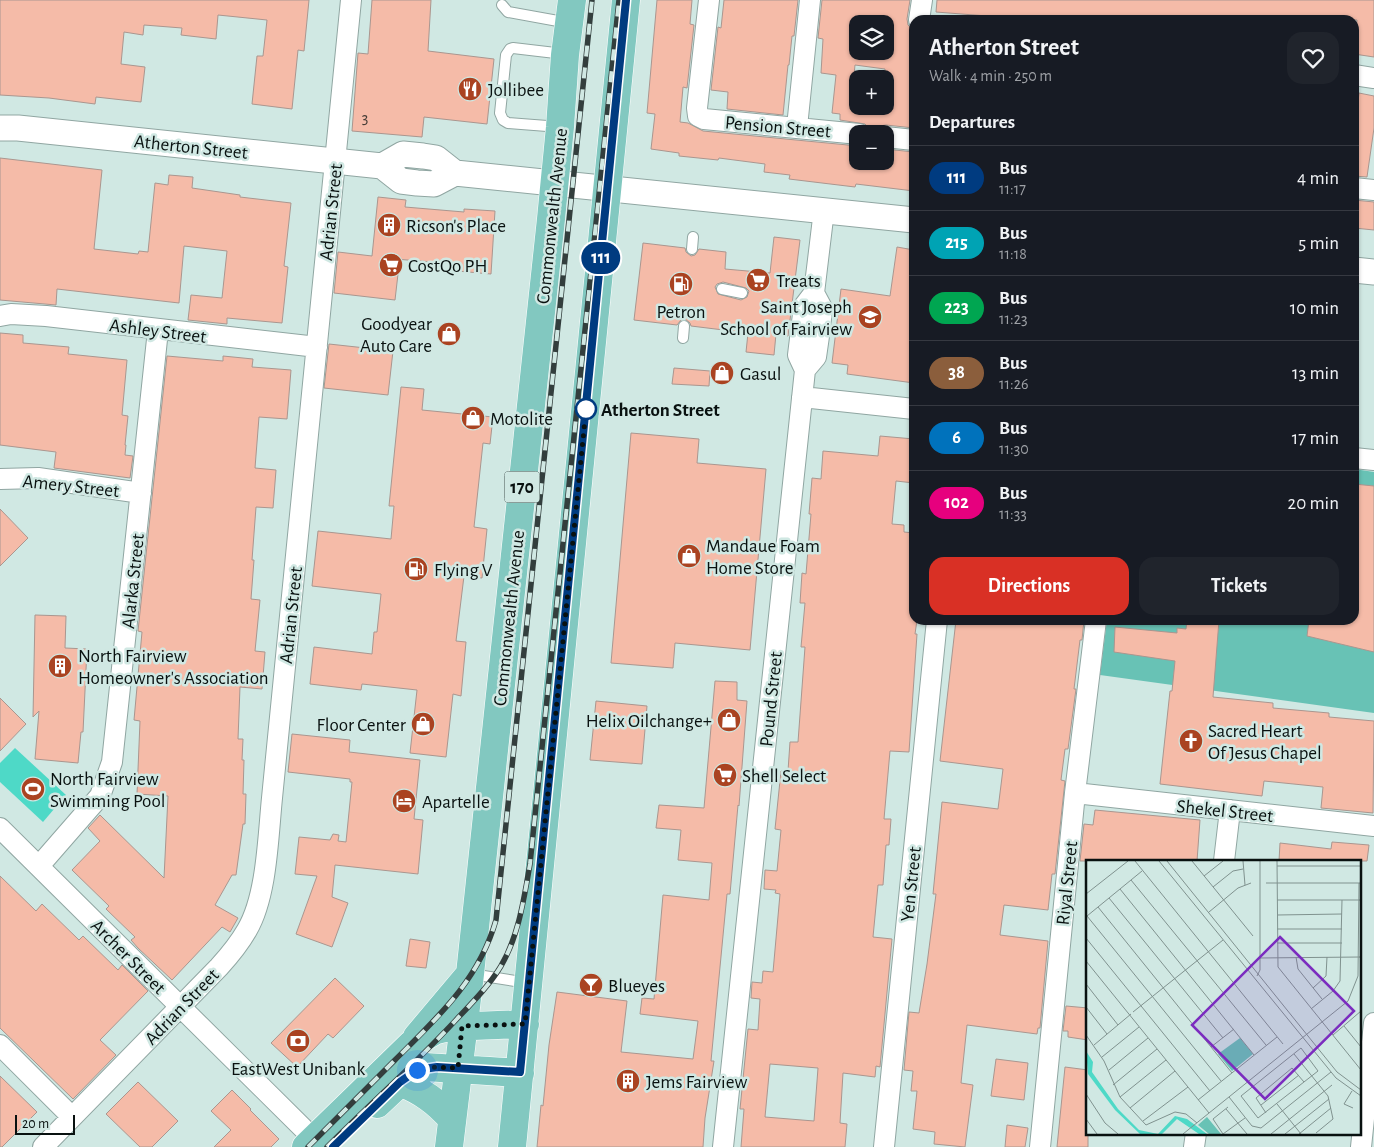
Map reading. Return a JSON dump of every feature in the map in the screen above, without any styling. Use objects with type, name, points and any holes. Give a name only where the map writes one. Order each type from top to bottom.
[{"type":"main road","points":[[512,1147],[626,0]]},
{"type":"main road","name":"Commonwealth Avenue","points":[[449,1147],[462,1026],[470,974],[560,127],[565,54],[571,12]]},
{"type":"main road","points":[[319,1145],[412,1044],[470,974]]},
{"type":"main road","points":[[412,1044],[436,1030],[462,1026],[525,1024]]},
{"type":"main road","points":[[319,1145],[408,1074],[425,1067],[520,1072]]},
{"type":"main road","points":[[400,1082],[423,1092],[438,1103],[452,1119]]},
{"type":"street","name":"Adrian Street","points":[[43,1147],[181,1007],[234,949],[248,929],[258,903],[265,861],[351,0]]},
{"type":"street","name":"Pension Street","points":[[709,0],[697,108],[698,116],[704,119],[849,133]]},
{"type":"street","points":[[798,127],[810,0]]},
{"type":"street","points":[[920,15],[922,0]]},
{"type":"street","points":[[1359,76],[1374,78]]},
{"type":"street","name":"Atherton Street","points":[[0,128],[18,128],[382,166],[403,154],[423,156],[436,158],[454,173],[909,219]]},
{"type":"street","points":[[894,138],[909,139]]},
{"type":"street","points":[[1359,188],[1374,190]]},
{"type":"street","name":"Pound Street","points":[[723,1147],[805,370],[816,358],[820,330],[822,308],[814,293],[824,210]]},
{"type":"street","points":[[1359,270],[1374,272]]},
{"type":"street","name":"Ashley Street","points":[[0,316],[11,314],[46,316],[317,347]]},
{"type":"street","name":"Alarka Street","points":[[39,866],[100,796],[112,762],[158,330]]},
{"type":"street","points":[[802,397],[909,408]]},
{"type":"street","points":[[1359,458],[1374,460]]},
{"type":"street","name":"Amery Street","points":[[0,478],[38,478],[141,493]]},
{"type":"street","name":"Yen Street","points":[[884,1147],[936,625]]},
{"type":"street","name":"Riyal Street","points":[[1040,1147],[1075,793],[1095,625]]},
{"type":"street","name":"Shekel Street","points":[[1075,793],[1374,826]]},
{"type":"street","points":[[1224,860],[1230,810]]},
{"type":"street","name":"Archer Street","points":[[0,828],[319,1145]]},
{"type":"street","points":[[1361,1147],[1374,1023]]},
{"type":"street","points":[[0,1045],[72,1117]]},
{"type":"street","points":[[1194,1147],[1196,1134]]},
{"type":"lane","points":[[502,5],[508,12],[571,12]]},
{"type":"lane","points":[[560,127],[508,123],[503,120],[500,113],[506,55],[510,49],[565,54]]},
{"type":"lane","points":[[692,249],[693,237]]},
{"type":"lane","points":[[722,288],[742,293]]},
{"type":"lane","points":[[683,338],[684,326]]},
{"type":"lane","points":[[470,974],[529,983]]},
{"type":"shaded area","points":[[1359,470],[1374,472],[1374,713],[1100,675],[1106,625],[1359,625]]},
{"type":"shaded area","name":"North Fairview Swimming Pool","points":[[15,748],[66,795],[43,822],[0,782],[0,763]]},
{"type":"building","points":[[0,0],[309,0],[304,51],[298,50],[292,109],[252,104],[257,56],[263,56],[267,20],[218,15],[216,39],[181,35],[182,28],[144,25],[143,35],[124,32],[121,64],[145,67],[141,102],[96,97],[95,104],[49,98],[0,95]]},
{"type":"building","points":[[372,0],[431,0],[428,51],[494,59],[487,124],[424,117],[422,137],[352,131],[358,53],[368,54]]},
{"type":"building","points":[[657,0],[692,0],[690,24],[694,25],[687,88],[683,87],[680,122],[688,123],[703,131],[849,145],[849,170],[894,170],[894,150],[909,151],[909,190],[856,184],[855,187],[789,179],[790,175],[764,172],[765,164],[719,158],[718,160],[679,156],[679,153],[651,149],[655,114],[647,113]]},
{"type":"building","points":[[724,0],[798,0],[794,36],[792,36],[788,65],[783,115],[727,109],[728,92],[711,90],[718,27],[721,28]]},
{"type":"building","points":[[822,0],[910,0],[907,19],[909,26],[909,127],[894,125],[866,125],[840,120],[840,114],[832,113],[836,75],[821,73],[823,39],[818,38]]},
{"type":"building","points":[[937,0],[1374,0],[1374,57],[1359,55],[1359,15],[974,15],[936,12]]},
{"type":"building","points":[[1359,93],[1374,96],[1374,128],[1367,177],[1359,176]]},
{"type":"building","points":[[0,158],[102,170],[94,249],[138,254],[139,251],[148,252],[155,183],[168,185],[169,175],[193,177],[192,188],[240,195],[240,197],[291,203],[284,266],[288,267],[282,323],[227,318],[227,324],[188,320],[191,295],[222,298],[227,251],[184,246],[179,303],[57,289],[56,305],[0,300]]},
{"type":"building","points":[[378,197],[406,200],[405,207],[464,212],[464,209],[495,211],[491,274],[457,271],[457,264],[395,259],[398,274],[395,300],[334,293],[338,252],[372,256]]},
{"type":"building","points":[[1359,200],[1374,202],[1374,230],[1359,228]]},
{"type":"building","points":[[774,237],[800,240],[788,336],[776,334],[774,355],[746,352],[748,333],[691,326],[685,319],[681,320],[677,325],[634,320],[643,243],[685,248],[686,252],[691,256],[695,255],[699,249],[726,252],[725,269],[770,273]],"holes":[[[723,282],[746,288],[749,291],[747,297],[741,300],[718,294],[715,287]]]},
{"type":"building","points":[[897,247],[909,249],[909,382],[847,374],[848,365],[832,363],[841,289],[890,296]]},
{"type":"building","points":[[0,333],[23,335],[23,343],[69,347],[68,354],[127,360],[122,415],[128,416],[125,455],[133,456],[130,478],[54,468],[56,452],[0,445]]},
{"type":"building","points":[[329,344],[393,351],[388,395],[324,388]]},
{"type":"building","points":[[167,356],[223,361],[223,356],[253,359],[252,367],[291,370],[287,419],[259,417],[255,468],[276,470],[273,508],[256,507],[252,560],[254,560],[251,599],[260,600],[255,651],[265,652],[262,689],[240,687],[238,739],[243,739],[243,794],[246,794],[245,824],[243,824],[236,875],[232,875],[215,905],[238,918],[230,932],[222,927],[172,980],[138,948],[131,940],[135,937],[106,909],[109,906],[72,870],[100,841],[88,828],[100,815],[164,878],[168,796],[137,794],[140,721],[134,720],[142,632],[138,631]]},
{"type":"building","points":[[674,368],[710,371],[709,386],[672,384]]},
{"type":"building","points":[[401,387],[424,389],[422,410],[493,417],[490,444],[483,443],[474,527],[487,529],[482,578],[464,576],[456,641],[466,642],[461,696],[453,694],[446,757],[410,753],[417,690],[362,684],[361,690],[310,684],[314,647],[372,654],[374,632],[377,632],[381,594],[312,586],[318,531],[391,539],[394,506],[389,506]]},
{"type":"building","name":"Mandaue Foam Home Store","points":[[631,433],[699,439],[697,463],[766,469],[750,650],[675,643],[673,668],[611,663]]},
{"type":"building","points":[[880,436],[909,439],[909,482],[896,481],[892,524],[904,525],[904,532],[909,532],[909,625],[916,625],[915,634],[917,634],[909,752],[890,751],[884,819],[891,819],[889,845],[886,845],[883,885],[878,885],[873,937],[892,939],[880,1067],[876,1066],[875,1077],[843,1073],[840,1123],[847,1124],[845,1147],[741,1147],[744,1109],[740,1109],[748,1029],[758,1030],[760,999],[751,998],[752,982],[762,983],[763,971],[773,972],[780,894],[775,893],[776,890],[764,889],[765,870],[777,871],[781,830],[775,829],[781,771],[788,771],[790,742],[798,742],[805,647],[801,647],[805,603],[800,603],[802,573],[806,574],[812,478],[821,479],[823,451],[878,456]],"holes":[[[770,1064],[818,1068],[814,1121],[765,1117]]]},
{"type":"building","points":[[1359,484],[1374,486],[1374,652],[1307,636],[1308,625],[1359,625]]},
{"type":"building","points":[[0,509],[28,538],[0,566]]},
{"type":"building","points":[[35,615],[66,616],[65,648],[87,649],[83,732],[81,732],[78,763],[35,759],[39,711],[33,717]]},
{"type":"building","points":[[955,625],[1084,625],[1082,640],[1080,640],[1068,749],[1065,749],[1061,780],[1065,781],[1055,874],[1052,874],[1048,910],[1004,905],[1000,935],[1048,941],[1040,1028],[1038,1028],[1037,1034],[967,1025],[961,1083],[973,1085],[965,1147],[934,1144],[935,1132],[913,1129],[917,1091],[911,1091],[913,1071],[904,1070],[909,1012],[919,1013],[927,964],[936,894],[933,894],[942,802],[998,809],[1003,769],[940,761]]},
{"type":"building","points":[[1186,625],[1219,625],[1213,697],[1273,703],[1273,708],[1329,713],[1329,717],[1374,721],[1373,813],[1321,808],[1323,787],[1264,781],[1262,796],[1160,784],[1175,661],[1114,652],[1115,627],[1177,633],[1177,628],[1186,629]]},
{"type":"building","points":[[715,681],[737,682],[737,700],[747,701],[739,806],[730,894],[727,894],[711,1061],[714,1061],[705,1118],[703,1147],[537,1147],[557,992],[627,1001],[621,1052],[693,1059],[698,1021],[640,1014],[642,998],[654,999],[663,895],[709,900],[712,863],[678,860],[681,830],[656,828],[659,805],[704,808]]},
{"type":"building","points":[[0,698],[26,724],[0,751]]},
{"type":"building","points":[[596,701],[647,706],[642,764],[590,760]]},
{"type":"building","points":[[292,734],[350,740],[349,752],[420,760],[414,819],[423,820],[418,874],[335,865],[332,897],[348,903],[332,947],[296,934],[317,876],[295,874],[299,837],[330,840],[333,834],[339,835],[338,841],[346,842],[352,782],[350,782],[350,779],[288,772]]},
{"type":"building","points":[[1095,810],[1200,820],[1197,860],[1080,861],[1084,824],[1093,825]]},
{"type":"building","points":[[1332,842],[1369,845],[1367,861],[1279,860],[1280,843],[1331,849]]},
{"type":"building","points":[[0,876],[36,911],[42,904],[79,940],[83,936],[118,970],[122,965],[148,991],[100,1040],[116,1055],[73,1099],[0,1028]]},
{"type":"building","points":[[410,939],[430,942],[426,968],[406,966]]},
{"type":"building","points":[[335,978],[364,1006],[333,1038],[328,1034],[297,1067],[271,1043]]},
{"type":"building","points":[[1066,1006],[1086,1008],[1086,1040],[1068,1037],[1068,1031],[1063,1031]]},
{"type":"building","points":[[996,1059],[1028,1063],[1024,1100],[991,1096]]},
{"type":"building","points":[[1065,1067],[1086,1070],[1086,1134],[1088,1134],[1088,1147],[1057,1147]]},
{"type":"building","points":[[0,1076],[37,1112],[2,1147],[0,1147]]},
{"type":"building","points":[[138,1082],[178,1121],[152,1147],[140,1147],[106,1114]]},
{"type":"building","points":[[232,1090],[279,1139],[271,1147],[214,1147],[231,1130],[211,1111]]},
{"type":"building","points":[[1007,1125],[1028,1128],[1025,1147],[1005,1147]]},
{"type":"railway","points":[[308,1147],[441,1013],[468,979],[479,961],[489,941],[496,920],[592,0]]},
{"type":"railway","points":[[327,1147],[424,1053],[485,988],[501,966],[517,929],[530,864],[619,0]]},
{"type":"bus line","name":"111","points":[[333,1147],[408,1074],[417,1070],[425,1067],[437,1067],[520,1072],[626,0]]},
{"type":"place","name":"Jollibee","points":[[470,89]]},
{"type":"place","name":"Ricson's Place","points":[[389,225]]},
{"type":"place","name":"CostQo PH","points":[[391,265]]},
{"type":"place","name":"Treats","points":[[758,280]]},
{"type":"place","name":"Petron","points":[[681,284]]},
{"type":"place","name":"Saint Joseph School of Fairview","points":[[870,317]]},
{"type":"place","name":"Goodyear Auto Care","points":[[449,334]]},
{"type":"place","name":"Gasul","points":[[722,373]]},
{"type":"place","name":"Atherton Street","points":[[586,409]]},
{"type":"place","name":"Motolite","points":[[473,418]]},
{"type":"place","name":"Mandaue Foam Home Store","points":[[689,556]]},
{"type":"place","name":"Flying V","points":[[416,569]]},
{"type":"place","name":"North Fairview Homeowner's Association","points":[[60,666]]},
{"type":"place","name":"Helix Oilchange+","points":[[729,720]]},
{"type":"place","name":"Floor Center","points":[[423,724]]},
{"type":"place","name":"Sacred Heart Of Jesus Chapel","points":[[1191,741]]},
{"type":"place","name":"Shell Select","points":[[725,775]]},
{"type":"place","name":"North Fairview Swimming Pool","points":[[33,789]]},
{"type":"place","name":"Apartelle","points":[[404,801]]},
{"type":"place","name":"Blueyes","points":[[591,985]]},
{"type":"place","name":"EastWest Unibank","points":[[298,1041]]},
{"type":"place","name":"Jems Fairview","points":[[628,1081]]},
{"type":"route","points":[[417,1070],[425,1067],[458,1068],[462,1026],[525,1024],[586,409]]}]
